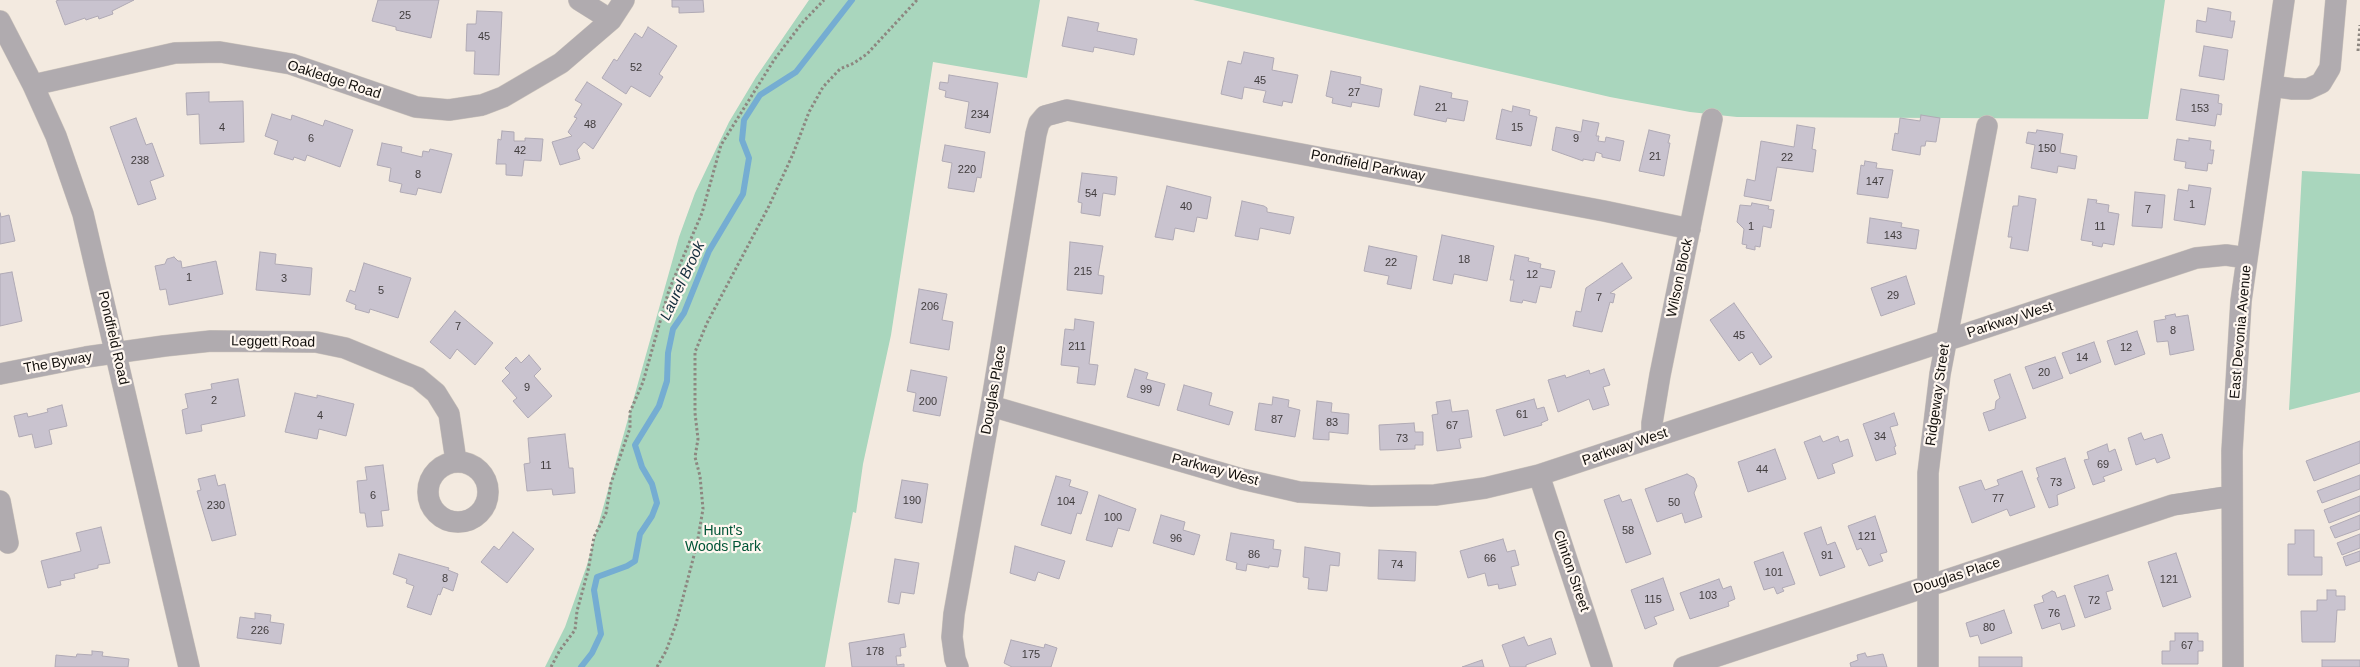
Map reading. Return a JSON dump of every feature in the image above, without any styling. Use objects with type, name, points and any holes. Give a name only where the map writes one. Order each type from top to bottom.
[{"type":"street","points":[[579,0],[611,20]]},
{"type":"street","name":"Oakledge Road","points":[[33,85],[175,53],[220,52],[291,64],[416,107],[449,110],[482,105],[503,97],[561,63],[611,20],[624,0]]},
{"type":"street","name":"East Devonia Avenue","points":[[2233,667],[2232,451],[2241,310],[2284,0]]},
{"type":"street","points":[[2272,86],[2293,90],[2308,89],[2321,83],[2330,68],[2336,0]]},
{"type":"street","name":"Pondfield Road","points":[[0,21],[33,85],[56,136],[83,214],[189,667]]},
{"type":"street","name":"Pondfield Parkway","points":[[1045,116],[1067,110],[1604,210],[1690,229]]},
{"type":"street","name":"Douglas Place","points":[[958,667],[952,637],[954,614],[992,406],[1036,134],[1039,123],[1045,116]]},
{"type":"street","name":"Wilson Block","points":[[1652,438],[1652,422],[1660,375],[1712,119]]},
{"type":"street","name":"Ridgeway Street","points":[[1928,667],[1928,473],[1946,341],[1987,126]]},
{"type":"street","name":"Parkway West","points":[[992,406],[1234,476],[1299,492],[1371,496],[1435,495],[1484,488],[1539,475],[2196,258],[2226,255],[2247,258]]},
{"type":"street","name":"Leggett Road","points":[[117,353],[211,342],[316,342],[345,348],[418,378],[436,393],[448,414],[456,462]]},
{"type":"street","name":"The Byway","points":[[0,374],[86,357],[117,353]]},
{"type":"street","name":"Clinton Street","points":[[1539,475],[1602,667]]},
{"type":"street","name":"Douglas Place","points":[[1684,667],[2173,505],[2232,496]]},
{"type":"street","points":[[0,501],[8,543]]},
{"type":"path","points":[[551,667],[560,650],[575,630],[577,611],[588,571],[594,537],[606,513],[611,483],[630,428],[630,412],[643,382],[669,290],[702,213],[721,145],[774,60],[802,23],[824,0]]},
{"type":"path","points":[[657,667],[666,651],[676,624],[697,544],[702,509],[700,476],[695,457],[698,440],[695,413],[695,352],[707,323],[769,206],[793,154],[809,112],[823,87],[840,69],[854,63],[867,54],[917,0]]},
{"type":"path","points":[[2358,51],[2360,25]]},
{"type":"green space","name":"Hunt's Woods Park","points":[[809,0],[1040,0],[1027,78],[933,62],[891,335],[863,464],[856,513],[853,512],[825,667],[545,667],[565,627],[587,565],[679,237],[695,193],[729,122],[756,77]]},
{"type":"green space","points":[[1193,0],[2165,0],[2148,119],[1737,117],[1690,112],[1610,97]]},
{"type":"green space","points":[[2302,171],[2360,174],[2360,392],[2289,410]]},
{"type":"building","points":[[134,0],[112,11],[113,14],[99,19],[98,16],[86,20],[85,18],[65,25],[56,1]]},
{"type":"building","points":[[378,0],[439,0],[431,38],[396,30],[396,27],[372,21]]},
{"type":"building","points":[[672,0],[703,0],[704,12],[679,13],[679,7],[672,7]]},
{"type":"building","points":[[2208,8],[2231,12],[2230,21],[2235,21],[2232,38],[2196,32],[2197,20],[2206,22]]},
{"type":"building","points":[[477,11],[502,12],[499,75],[474,74],[475,51],[466,51],[467,24],[476,24]]},
{"type":"building","points":[[1068,17],[1099,23],[1097,31],[1137,39],[1134,55],[1094,47],[1093,52],[1062,46]]},
{"type":"building","points":[[648,27],[677,46],[659,74],[663,77],[650,97],[631,86],[626,94],[602,78],[614,59],[617,61],[635,33],[642,38]]},
{"type":"building","points":[[2204,46],[2228,50],[2224,80],[2199,76]]},
{"type":"building","points":[[1244,52],[1274,58],[1272,70],[1298,75],[1292,103],[1283,101],[1282,106],[1263,102],[1266,91],[1244,87],[1242,99],[1221,94],[1228,61],[1241,64]]},
{"type":"building","points":[[1331,71],[1361,77],[1360,84],[1382,89],[1379,107],[1352,102],[1351,107],[1332,103],[1333,98],[1326,96]]},
{"type":"building","points":[[949,75],[998,83],[990,133],[965,128],[969,102],[945,97],[946,91],[939,89],[940,82],[948,83]]},
{"type":"building","points":[[587,82],[622,104],[593,149],[584,142],[577,150],[580,159],[560,165],[552,142],[572,136],[568,132],[577,118],[574,117],[582,104],[575,100]]},
{"type":"building","points":[[1420,86],[1452,93],[1451,98],[1468,101],[1464,121],[1447,118],[1446,122],[1414,115]]},
{"type":"building","points":[[2181,89],[2219,95],[2218,103],[2222,104],[2221,115],[2217,114],[2215,126],[2176,120]]},
{"type":"building","points":[[209,92],[209,102],[243,101],[244,142],[200,144],[199,114],[187,115],[186,93]]},
{"type":"building","points":[[1513,106],[1530,110],[1529,115],[1537,117],[1531,146],[1496,139],[1502,109],[1512,112]]},
{"type":"building","points":[[272,114],[291,120],[292,115],[323,126],[325,120],[353,130],[340,167],[307,155],[305,161],[294,157],[293,160],[274,154],[278,141],[265,136]]},
{"type":"building","points":[[1921,115],[1940,118],[1936,142],[1926,141],[1925,146],[1921,146],[1920,155],[1892,150],[1895,133],[1898,134],[1900,118],[1920,121]]},
{"type":"building","points":[[136,118],[146,145],[152,143],[164,176],[150,181],[156,199],[138,205],[110,127]]},
{"type":"building","points":[[1583,120],[1599,123],[1596,136],[1599,136],[1598,141],[1605,142],[1606,137],[1624,141],[1620,161],[1602,157],[1602,154],[1596,152],[1594,161],[1583,159],[1583,161],[1552,150],[1556,127],[1581,132]]},
{"type":"building","points":[[1797,125],[1815,128],[1812,149],[1816,150],[1813,172],[1777,167],[1771,201],[1744,196],[1747,179],[1755,181],[1761,141],[1794,147]]},
{"type":"building","points":[[1649,130],[1670,135],[1664,176],[1639,171]]},
{"type":"building","points":[[2037,130],[2063,134],[2060,153],[2077,156],[2075,169],[2058,166],[2057,173],[2031,168],[2035,145],[2026,143],[2028,132],[2036,133]]},
{"type":"building","points":[[502,131],[514,132],[514,141],[525,141],[525,138],[543,139],[541,161],[524,160],[522,176],[506,175],[506,164],[496,164],[498,139],[501,140]]},
{"type":"building","points":[[2189,138],[2211,141],[2210,150],[2214,150],[2212,164],[2208,163],[2207,171],[2185,168],[2186,162],[2174,160],[2177,139],[2189,141]]},
{"type":"building","points":[[382,143],[402,147],[401,152],[422,157],[423,151],[429,152],[430,149],[452,154],[441,193],[418,188],[416,195],[400,192],[402,184],[389,181],[391,168],[377,165]]},
{"type":"building","points":[[945,145],[985,152],[981,178],[977,177],[974,192],[948,188],[952,163],[942,161]]},
{"type":"building","points":[[1865,161],[1877,163],[1876,168],[1893,170],[1888,198],[1857,194],[1861,165],[1864,166]]},
{"type":"building","points":[[1082,173],[1117,177],[1115,195],[1103,193],[1100,216],[1081,213],[1082,203],[1078,202]]},
{"type":"building","points":[[2189,185],[2211,188],[2205,225],[2174,220],[2178,189],[2188,191]]},
{"type":"building","points":[[1167,186],[1211,197],[1207,219],[1197,217],[1194,232],[1175,228],[1173,240],[1155,237]]},
{"type":"building","points":[[2135,192],[2165,195],[2162,228],[2132,226]]},
{"type":"building","points":[[2019,196],[2036,199],[2028,251],[2010,248],[2012,237],[2008,237],[2013,206],[2018,206]]},
{"type":"building","points":[[2088,199],[2097,200],[2096,203],[2109,205],[2108,212],[2119,214],[2114,245],[2103,243],[2102,247],[2092,245],[2093,242],[2081,240]]},
{"type":"building","points":[[1242,201],[1264,206],[1267,208],[1267,212],[1294,217],[1290,234],[1260,228],[1258,240],[1235,236]]},
{"type":"building","points":[[1752,203],[1769,206],[1768,209],[1774,210],[1771,228],[1763,226],[1760,247],[1755,246],[1755,250],[1746,248],[1747,245],[1742,244],[1744,229],[1737,222],[1740,205],[1751,206]]},
{"type":"building","points":[[0,213],[1,217],[9,215],[15,241],[0,244]]},
{"type":"building","points":[[1870,218],[1902,223],[1901,227],[1919,230],[1916,249],[1867,243]]},
{"type":"building","points":[[1442,235],[1494,246],[1487,281],[1454,274],[1452,284],[1433,280]]},
{"type":"building","points":[[1070,242],[1103,246],[1098,275],[1104,276],[1102,294],[1067,290]]},
{"type":"building","points":[[1369,246],[1417,256],[1411,289],[1387,284],[1389,276],[1364,271]]},
{"type":"building","points":[[260,252],[276,254],[275,264],[312,268],[310,295],[256,290]]},
{"type":"building","points":[[1515,255],[1529,258],[1528,261],[1541,264],[1540,268],[1555,271],[1551,288],[1540,286],[1536,303],[1523,300],[1522,303],[1510,301],[1514,280],[1510,280]]},
{"type":"building","points":[[174,257],[181,261],[182,268],[216,261],[223,294],[169,305],[166,289],[160,290],[155,266],[165,264],[167,259]]},
{"type":"building","points":[[364,263],[411,278],[398,318],[370,309],[369,313],[355,309],[356,305],[346,301],[350,290],[355,292]]},
{"type":"building","points":[[1622,263],[1632,278],[1610,293],[1615,294],[1613,303],[1610,302],[1602,332],[1573,326],[1576,311],[1581,312],[1586,288]]},
{"type":"building","points":[[12,272],[22,321],[0,326],[0,274]]},
{"type":"building","points":[[1906,276],[1915,304],[1881,316],[1871,288]]},
{"type":"building","points":[[919,289],[947,294],[942,320],[953,322],[949,350],[910,343]]},
{"type":"building","points":[[1734,303],[1772,357],[1760,365],[1752,352],[1739,361],[1710,320]]},
{"type":"building","points":[[455,311],[493,343],[475,365],[457,349],[450,359],[430,342]]},
{"type":"building","points":[[2175,314],[2176,317],[2188,315],[2194,350],[2170,355],[2168,341],[2157,342],[2154,321],[2166,319],[2165,316]]},
{"type":"building","points":[[1075,319],[1094,322],[1089,364],[1098,365],[1095,385],[1077,383],[1079,367],[1061,365],[1065,329],[1074,330]]},
{"type":"building","points":[[2137,331],[2145,354],[2115,365],[2107,341]]},
{"type":"building","points":[[2094,342],[2101,362],[2070,374],[2062,353]]},
{"type":"building","points":[[529,355],[541,369],[534,376],[552,396],[528,418],[513,401],[517,398],[502,381],[510,373],[505,368],[516,357],[521,363]]},
{"type":"building","points":[[2055,357],[2063,378],[2033,389],[2025,367]]},
{"type":"building","points":[[1135,369],[1148,373],[1146,379],[1165,384],[1159,406],[1127,397]]},
{"type":"building","points":[[1604,369],[1610,385],[1603,387],[1609,405],[1593,410],[1589,399],[1558,412],[1548,380],[1565,375],[1566,378],[1589,370],[1590,374]]},
{"type":"building","points":[[911,370],[947,377],[940,416],[913,411],[916,393],[907,391]]},
{"type":"building","points":[[2010,374],[2026,418],[1989,431],[1983,413],[1995,409],[1996,401],[2000,398],[1994,380]]},
{"type":"building","points":[[238,379],[245,416],[201,425],[202,431],[186,434],[182,410],[188,408],[185,394],[212,389],[211,384]]},
{"type":"building","points":[[1184,385],[1212,393],[1209,405],[1233,412],[1229,425],[1177,410]]},
{"type":"building","points":[[295,393],[317,398],[317,395],[354,404],[346,436],[319,429],[317,439],[285,432]]},
{"type":"building","points":[[1273,397],[1289,400],[1288,407],[1300,410],[1295,437],[1255,430],[1259,403],[1272,405]]},
{"type":"building","points":[[1534,399],[1537,409],[1544,407],[1548,420],[1541,423],[1542,425],[1504,436],[1496,410]]},
{"type":"building","points":[[1450,400],[1452,412],[1468,410],[1472,437],[1459,439],[1461,448],[1437,451],[1432,415],[1438,414],[1436,402]]},
{"type":"building","points":[[1317,401],[1332,403],[1331,412],[1349,414],[1348,434],[1329,432],[1329,440],[1313,439]]},
{"type":"building","points":[[62,405],[67,426],[49,430],[52,444],[35,448],[32,434],[19,437],[14,416],[27,413],[28,417],[48,412],[47,409]]},
{"type":"building","points":[[1894,413],[1898,425],[1890,427],[1896,446],[1894,447],[1896,454],[1876,461],[1863,424]]},
{"type":"building","points":[[1414,423],[1415,432],[1423,432],[1423,445],[1415,445],[1415,449],[1380,450],[1379,425]]},
{"type":"building","points":[[2141,433],[2144,440],[2162,434],[2170,458],[2157,463],[2155,458],[2136,465],[2128,438]]},
{"type":"building","points":[[565,434],[569,468],[573,468],[575,493],[553,495],[552,489],[527,491],[524,464],[530,463],[528,438]]},
{"type":"building","points":[[1820,436],[1823,442],[1838,436],[1840,442],[1848,439],[1853,456],[1832,464],[1835,473],[1818,479],[1804,442]]},
{"type":"building","points":[[2360,441],[2360,463],[2314,481],[2306,461]]},
{"type":"building","points":[[2107,444],[2109,452],[2115,449],[2122,470],[2103,477],[2105,481],[2093,485],[2084,460],[2089,459],[2087,452]]},
{"type":"building","points":[[1775,449],[1786,479],[1748,492],[1738,462]]},
{"type":"building","points":[[2065,458],[2075,488],[2057,495],[2058,505],[2049,508],[2037,478],[2039,477],[2036,468]]},
{"type":"building","points":[[383,465],[389,510],[381,511],[383,526],[367,527],[365,513],[360,513],[357,481],[367,480],[365,467]]},
{"type":"building","points":[[2022,471],[2035,507],[2010,516],[2007,509],[1972,523],[1959,487],[1981,480],[1985,490],[1999,485],[1997,480]]},
{"type":"building","points":[[1687,474],[1694,478],[1697,486],[1694,493],[1702,517],[1685,523],[1682,513],[1657,522],[1645,489]]},
{"type":"building","points":[[215,475],[218,486],[225,484],[236,535],[212,541],[197,491],[201,490],[198,479]]},
{"type":"building","points":[[2360,475],[2360,489],[2322,503],[2317,491]]},
{"type":"building","points":[[1056,476],[1071,480],[1069,486],[1088,492],[1081,514],[1077,513],[1071,534],[1041,525]]},
{"type":"building","points":[[902,480],[928,484],[922,523],[895,518]]},
{"type":"building","points":[[1099,495],[1136,509],[1129,531],[1118,528],[1112,547],[1086,540]]},
{"type":"building","points":[[1619,495],[1622,502],[1631,499],[1651,554],[1626,563],[1604,500]]},
{"type":"building","points":[[2360,496],[2360,511],[2329,523],[2324,510]]},
{"type":"building","points":[[1161,515],[1185,522],[1183,530],[1200,535],[1194,555],[1153,543]]},
{"type":"building","points":[[2360,515],[2360,529],[2335,538],[2330,527]]},
{"type":"building","points":[[1875,516],[1887,552],[1880,554],[1883,561],[1869,566],[1861,548],[1857,550],[1848,526]]},
{"type":"building","points":[[101,527],[110,563],[98,565],[98,568],[74,574],[75,578],[60,581],[61,585],[48,588],[41,561],[81,551],[76,533]]},
{"type":"building","points":[[1821,527],[1827,545],[1835,542],[1845,567],[1820,576],[1804,533]]},
{"type":"building","points":[[2295,530],[2314,530],[2314,557],[2322,557],[2322,575],[2288,575],[2288,544],[2295,544]]},
{"type":"building","points":[[513,532],[534,549],[507,583],[481,562],[494,546],[499,550]]},
{"type":"building","points":[[1231,533],[1274,540],[1273,549],[1281,550],[1278,567],[1269,566],[1269,568],[1247,564],[1246,571],[1236,569],[1237,563],[1226,560]]},
{"type":"building","points":[[2360,534],[2360,548],[2342,555],[2337,543]]},
{"type":"building","points":[[1503,539],[1507,552],[1515,550],[1519,565],[1511,567],[1516,585],[1499,589],[1498,584],[1488,586],[1485,573],[1468,578],[1460,551]]},
{"type":"building","points":[[1015,546],[1065,561],[1059,579],[1038,572],[1035,581],[1010,573]]},
{"type":"building","points":[[1305,547],[1340,553],[1339,566],[1330,565],[1327,591],[1308,589],[1309,578],[1303,577]]},
{"type":"building","points":[[1379,550],[1416,552],[1415,581],[1378,579]]},
{"type":"building","points":[[2360,551],[2360,561],[2346,566],[2343,557]]},
{"type":"building","points":[[1783,552],[1795,584],[1782,588],[1784,591],[1777,594],[1774,587],[1764,590],[1754,562]]},
{"type":"building","points":[[2176,553],[2191,597],[2163,607],[2148,562]]},
{"type":"building","points":[[399,554],[449,568],[448,570],[458,574],[453,591],[443,587],[440,595],[438,594],[431,615],[407,607],[414,586],[406,583],[407,579],[393,574]]},
{"type":"building","points":[[895,559],[919,563],[914,594],[901,592],[899,604],[888,602]]},
{"type":"building","points":[[2108,575],[2113,590],[2106,592],[2111,609],[2085,618],[2074,586]]},
{"type":"building","points":[[1663,578],[1674,610],[1654,617],[1657,624],[1645,629],[1631,590]]},
{"type":"building","points":[[1719,579],[1723,589],[1731,586],[1735,599],[1728,602],[1729,606],[1690,619],[1680,593]]},
{"type":"building","points":[[2327,590],[2336,590],[2336,596],[2345,596],[2345,610],[2337,610],[2335,642],[2302,642],[2301,611],[2317,611],[2317,600],[2327,600]]},
{"type":"building","points":[[2052,591],[2055,592],[2057,598],[2065,595],[2075,626],[2062,630],[2060,623],[2042,629],[2034,605],[2044,602],[2042,596]]},
{"type":"building","points":[[2004,610],[2012,633],[1981,644],[1978,635],[1970,637],[1966,623]]},
{"type":"building","points":[[255,613],[271,615],[270,622],[284,624],[281,644],[237,638],[240,617],[255,619]]},
{"type":"building","points":[[2175,633],[2198,633],[2198,641],[2203,641],[2203,651],[2198,651],[2198,664],[2162,664],[2162,651],[2170,651],[2170,641],[2175,641]]},
{"type":"building","points":[[904,634],[906,647],[900,648],[901,656],[896,656],[897,665],[904,664],[904,667],[852,667],[849,643]]},
{"type":"building","points":[[1524,637],[1528,646],[1551,638],[1556,654],[1526,665],[1526,667],[1510,667],[1502,645]]},
{"type":"building","points":[[1011,640],[1044,648],[1045,644],[1057,648],[1051,667],[1012,667],[1004,663]]},
{"type":"building","points":[[92,651],[103,652],[102,656],[129,659],[128,667],[55,667],[56,655],[76,657],[77,654],[92,655]]},
{"type":"building","points":[[1865,653],[1867,657],[1883,654],[1887,667],[1851,667],[1850,663],[1858,660],[1857,655]]},
{"type":"building","points":[[1979,657],[2022,657],[2022,667],[1979,667]]},
{"type":"building","points":[[1482,660],[1484,667],[1462,667]]},
{"type":"building","points":[[2322,660],[2360,660],[2360,667],[2322,667]]},
{"type":"waterway","name":"Laurel Brook","points":[[581,667],[592,653],[601,634],[594,590],[597,577],[627,566],[635,561],[640,534],[652,516],[657,503],[652,484],[642,467],[635,445],[659,406],[667,381],[668,353],[673,329],[684,313],[709,251],[743,194],[749,158],[742,140],[744,120],[760,95],[796,72],[852,0]]}]
